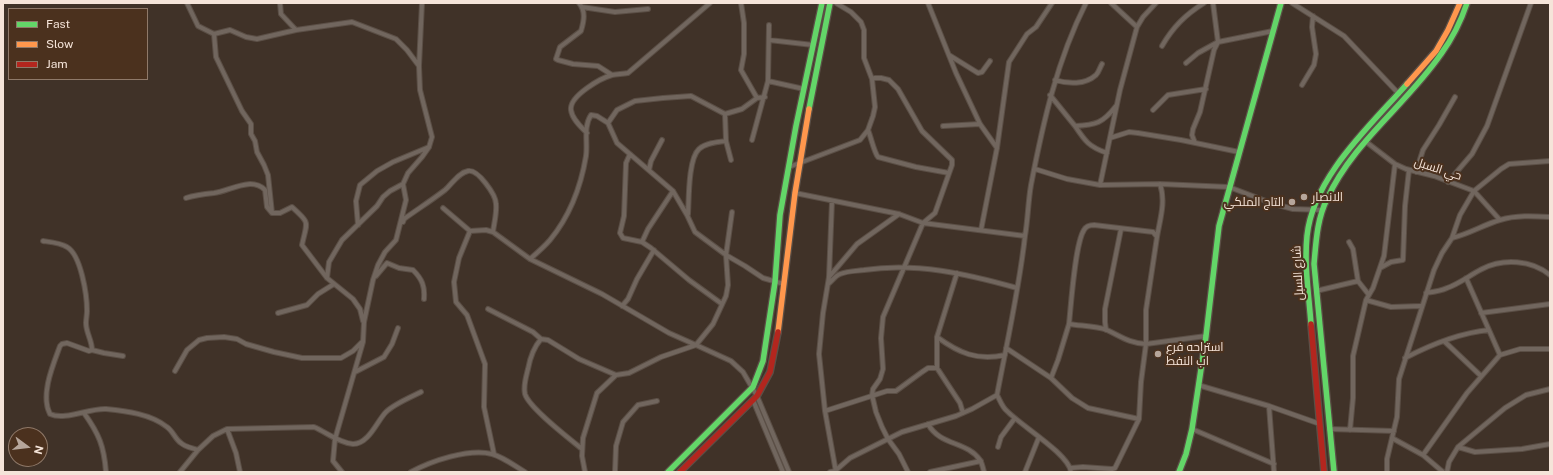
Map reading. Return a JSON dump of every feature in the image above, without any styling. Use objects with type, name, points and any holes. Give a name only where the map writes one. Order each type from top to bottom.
[{"type":"street","points":[[187,3],[198,26],[214,34],[230,30],[246,37],[257,39],[296,30],[352,22],[396,39],[407,50],[419,66]]},
{"type":"street","points":[[280,3],[281,14],[296,30]]},
{"type":"street","points":[[327,278],[329,262],[333,252],[348,233],[377,206],[383,197],[402,184],[408,173],[429,147],[432,136],[420,90],[419,66],[422,3]]},
{"type":"street","points":[[579,3],[582,7],[584,22],[581,30],[560,47],[556,58],[558,60],[573,64],[598,66],[612,75]]},
{"type":"street","points":[[587,133],[574,119],[570,109],[573,100],[589,86],[612,75],[628,73],[710,3]]},
{"type":"street","points":[[741,3],[744,23],[744,54],[741,70],[757,98]]},
{"type":"street","points":[[668,472],[753,387],[763,361],[775,282],[780,215],[822,3]]},
{"type":"street","points":[[680,472],[755,398],[770,372],[776,348],[795,193],[805,127],[830,3]]},
{"type":"street","points":[[789,167],[860,140],[868,130],[874,107],[872,79],[864,58],[864,30],[861,22],[851,12],[836,3]]},
{"type":"street","points":[[928,3],[949,55],[980,124],[997,148]]},
{"type":"street","points":[[981,230],[997,148],[1009,62],[1027,34],[1036,27],[1052,3]]},
{"type":"street","points":[[1086,3],[1073,29],[1050,95],[1031,185],[1012,322],[997,395],[1005,410],[1063,458],[1071,470],[1083,467],[1115,468],[1139,419],[1140,382],[1146,344],[1146,310],[1164,202],[1160,184]]},
{"type":"street","points":[[1111,3],[1137,27]]},
{"type":"street","points":[[1100,185],[1126,65],[1137,27],[1143,17],[1156,3]]},
{"type":"street","points":[[1162,46],[1174,27],[1191,11],[1204,3]]},
{"type":"street","points":[[1195,143],[1192,135],[1193,129],[1200,112],[1214,50],[1218,42],[1213,3]]},
{"type":"street","points":[[1179,472],[1186,454],[1192,429],[1206,336],[1219,226],[1281,3]]},
{"type":"street","points":[[1292,3],[1344,36],[1399,94]]},
{"type":"street","name":"شارع السبل","points":[[1324,472],[1306,266],[1307,235],[1314,208],[1325,183],[1341,158],[1436,51],[1448,30],[1460,3]]},
{"type":"street","name":"شارع السبل","points":[[1334,472],[1316,291],[1314,250],[1315,236],[1322,210],[1338,174],[1365,141],[1414,89],[1442,54],[1454,33],[1467,3]]},
{"type":"street","points":[[1448,182],[1472,154],[1487,126],[1531,3]]},
{"type":"street","points":[[582,7],[615,12],[648,9]]},
{"type":"street","points":[[1302,85],[1314,65],[1316,54],[1312,27],[1313,16]]},
{"type":"street","points":[[752,140],[765,97],[768,81],[769,25]]},
{"type":"street","points":[[1186,63],[1198,53],[1218,42],[1273,31]]},
{"type":"street","points":[[214,34],[216,57],[242,111],[251,124],[251,134],[255,142],[257,152],[268,175],[272,213]]},
{"type":"street","points":[[769,40],[813,45]]},
{"type":"street","points":[[949,55],[978,73],[982,72],[990,62]]},
{"type":"street","points":[[1055,80],[1065,83],[1079,83],[1096,75],[1102,64]]},
{"type":"street","points":[[872,79],[881,78],[889,80],[898,89],[922,131],[952,160],[952,165],[935,213],[923,223],[884,316],[881,338],[883,369],[880,379],[873,389],[872,395],[876,412],[888,439],[899,454],[908,472]]},
{"type":"street","points":[[768,81],[804,89]]},
{"type":"street","points":[[1153,110],[1168,95],[1206,89]]},
{"type":"street","points":[[1050,95],[1087,143],[1097,150],[1107,153]]},
{"type":"street","points":[[608,123],[617,110],[635,101],[691,96],[725,114],[742,108],[757,98],[765,97]]},
{"type":"street","points":[[1416,172],[1423,150],[1455,97]]},
{"type":"street","points":[[1075,126],[1091,125],[1102,122],[1118,104]]},
{"type":"street","points":[[725,114],[726,141],[731,160]]},
{"type":"street","points":[[530,259],[550,241],[564,221],[578,190],[586,156],[586,126],[591,115],[597,116],[608,123],[617,143],[673,191],[688,215],[695,232],[726,255],[763,278],[784,284]]},
{"type":"street","points":[[943,126],[980,124]]},
{"type":"street","points":[[868,130],[878,157],[916,167],[949,173]]},
{"type":"street","points":[[1110,138],[1129,132],[1239,152]]},
{"type":"street","points":[[649,170],[651,161],[662,140]]},
{"type":"street","points":[[688,215],[693,159],[699,149],[711,143],[726,141]]},
{"type":"street","name":"حي السبل","points":[[1365,141],[1395,164],[1409,170],[1434,176],[1474,191],[1500,220]]},
{"type":"street","points":[[358,225],[356,201],[360,185],[377,171],[393,162],[429,147]]},
{"type":"street","points":[[630,154],[626,163],[624,216],[620,233],[623,238],[642,242],[654,250],[689,280],[722,304]]},
{"type":"street","points":[[1387,472],[1387,460],[1397,417],[1399,380],[1405,358],[1426,293],[1442,253],[1452,238],[1460,215],[1474,191],[1509,164],[1550,161]]},
{"type":"street","points":[[1350,430],[1353,398],[1353,356],[1366,300],[1380,269],[1384,256],[1395,164]]},
{"type":"street","points":[[1035,169],[1067,179],[1100,185],[1160,184],[1229,187],[1293,209],[1314,208],[1322,210]]},
{"type":"street","points":[[1380,269],[1391,262],[1403,260],[1405,206],[1409,170]]},
{"type":"street","points":[[398,232],[404,218],[446,189],[456,178],[468,171],[474,172],[481,178],[494,195],[496,205],[493,232]]},
{"type":"street","points":[[186,198],[229,190],[238,185],[255,184],[266,190],[267,206],[272,213],[280,214],[292,207],[306,219],[307,224],[302,245],[327,278],[353,299],[360,309],[364,322]]},
{"type":"street","points":[[342,472],[333,461],[335,439],[363,342],[364,322],[373,280],[385,252],[396,240],[406,200],[402,184]]},
{"type":"street","points":[[642,242],[648,229],[673,191]]},
{"type":"street","points":[[795,193],[899,214],[923,223],[1025,236]]},
{"type":"street","points":[[832,201],[829,277],[823,313],[819,354],[825,411],[836,471]]},
{"type":"street","points":[[443,208],[470,231],[486,230],[493,232],[530,259],[602,294],[669,333],[731,361],[743,372],[753,387],[755,398],[783,472]]},
{"type":"street","points":[[488,309],[533,332],[541,339],[548,340],[579,359],[616,375],[629,373],[661,357],[696,345],[713,324],[726,296],[728,285],[726,255],[732,212]]},
{"type":"street","points":[[829,277],[858,244],[899,214]]},
{"type":"street","points":[[1452,238],[1466,235],[1500,220],[1525,215],[1550,216]]},
{"type":"street","points":[[1051,378],[1069,324],[1078,248],[1082,232],[1089,226],[1094,225],[1153,232],[1157,237]]},
{"type":"street","points":[[1106,330],[1104,322],[1105,309],[1121,229]]},
{"type":"street","points":[[470,231],[459,258],[454,282],[456,302],[467,314],[485,364],[484,407],[494,454]]},
{"type":"street","points":[[43,241],[66,246],[75,256],[82,275],[87,310],[87,333],[92,344],[92,350]]},
{"type":"street","points":[[1349,242],[1352,249],[1358,281],[1369,295]]},
{"type":"street","points":[[622,306],[628,299],[637,279],[654,250]]},
{"type":"street","points":[[1426,293],[1447,289],[1484,268],[1498,264],[1514,262],[1529,264],[1550,274]]},
{"type":"street","points":[[373,280],[387,263],[398,268],[413,270],[422,280],[424,299]]},
{"type":"street","points":[[828,284],[838,275],[846,272],[892,267],[957,273],[1017,288]]},
{"type":"street","points":[[957,273],[937,337],[937,368],[960,404],[963,413]]},
{"type":"street","points":[[1466,278],[1500,355]]},
{"type":"street","points":[[1316,291],[1358,281]]},
{"type":"street","points":[[278,312],[307,305],[318,294],[334,284]]},
{"type":"street","points":[[1366,300],[1391,307],[1421,306]]},
{"type":"street","points":[[1481,312],[1550,304]]},
{"type":"street","points":[[1069,324],[1106,330],[1127,341],[1146,344],[1206,336]]},
{"type":"street","points":[[354,372],[384,357],[392,344],[398,328]]},
{"type":"street","points":[[1405,358],[1427,347],[1455,336],[1489,330]]},
{"type":"street","points":[[175,372],[187,350],[199,340],[207,338],[224,337],[237,339],[246,344],[302,358],[341,358],[353,351],[363,342]]},
{"type":"street","points":[[937,337],[952,348],[970,355],[984,358],[1005,354]]},
{"type":"street","points":[[541,339],[535,346],[528,366],[524,386],[525,394],[530,403],[582,449]]},
{"type":"street","points":[[1444,341],[1481,376]]},
{"type":"street","points":[[123,356],[92,350],[89,351],[67,343],[62,344],[51,372],[46,397],[46,407],[50,414],[56,417],[104,409],[132,412],[154,419],[168,427],[181,444],[198,450]]},
{"type":"street","points":[[1006,348],[1051,378],[1072,398],[1088,408],[1139,419]]},
{"type":"street","points":[[1423,455],[1467,393],[1500,355],[1520,349],[1550,350]]},
{"type":"street","points":[[825,411],[872,395],[887,391],[896,391],[928,368],[937,368]]},
{"type":"street","points":[[584,472],[582,449],[583,438],[597,393],[616,375]]},
{"type":"street","points":[[1198,385],[1269,406],[1320,424]]},
{"type":"street","points":[[1447,472],[1450,462],[1458,447],[1505,408],[1533,392],[1550,389]]},
{"type":"street","points":[[180,472],[198,450],[213,436],[227,429],[314,427],[326,432],[335,439],[354,444],[365,439],[387,412],[421,392]]},
{"type":"street","points":[[830,472],[836,471],[850,458],[902,432],[963,413],[997,395]]},
{"type":"street","points":[[755,398],[789,472]]},
{"type":"street","points":[[615,472],[616,446],[623,422],[638,405],[656,401]]},
{"type":"street","points":[[1269,406],[1274,472]]},
{"type":"street","points":[[84,413],[97,431],[103,446],[106,472]]},
{"type":"street","points":[[998,447],[1001,437],[1015,418]]},
{"type":"street","points":[[928,424],[935,434],[972,452],[981,461],[984,472]]},
{"type":"street","points":[[227,429],[236,453],[240,472]]},
{"type":"street","points":[[1192,429],[1274,464]]},
{"type":"street","points":[[1329,429],[1394,431]]},
{"type":"street","points":[[1025,472],[1039,437]]},
{"type":"street","points":[[1392,438],[1423,455],[1443,472]]},
{"type":"street","points":[[1458,447],[1475,452],[1522,449],[1550,444]]},
{"type":"street","points":[[411,472],[421,466],[454,456],[481,452],[494,454],[525,472]]},
{"type":"street","points":[[930,472],[981,461]]},
{"type":"traffic: fast","points":[[668,472],[753,387],[763,361],[775,282],[780,215],[796,126],[822,3]]},
{"type":"traffic: fast","points":[[809,109],[830,3]]},
{"type":"traffic: fast","points":[[1179,472],[1186,454],[1192,429],[1206,336],[1219,226],[1281,3]]},
{"type":"traffic: fast","points":[[1334,472],[1314,264],[1321,214],[1338,178],[1351,159],[1427,73],[1445,48],[1456,30],[1467,3]]},
{"type":"traffic: fast","points":[[1311,324],[1306,247],[1312,214],[1320,193],[1345,154],[1407,84]]},
{"type":"traffic: slow","points":[[1407,84],[1436,51],[1448,30],[1460,3]]},
{"type":"traffic: slow","points":[[778,332],[795,193],[809,109]]},
{"type":"traffic: jam","points":[[1311,324],[1324,472]]},
{"type":"traffic: jam","points":[[680,472],[757,396],[770,372],[778,332]]},
{"type":"place","name":"الانصار","points":[[1304,197]]},
{"type":"place","name":"التاج الملكي","points":[[1292,202]]},
{"type":"place","name":"استراحه فرع اب النفط","points":[[1158,354]]}]
